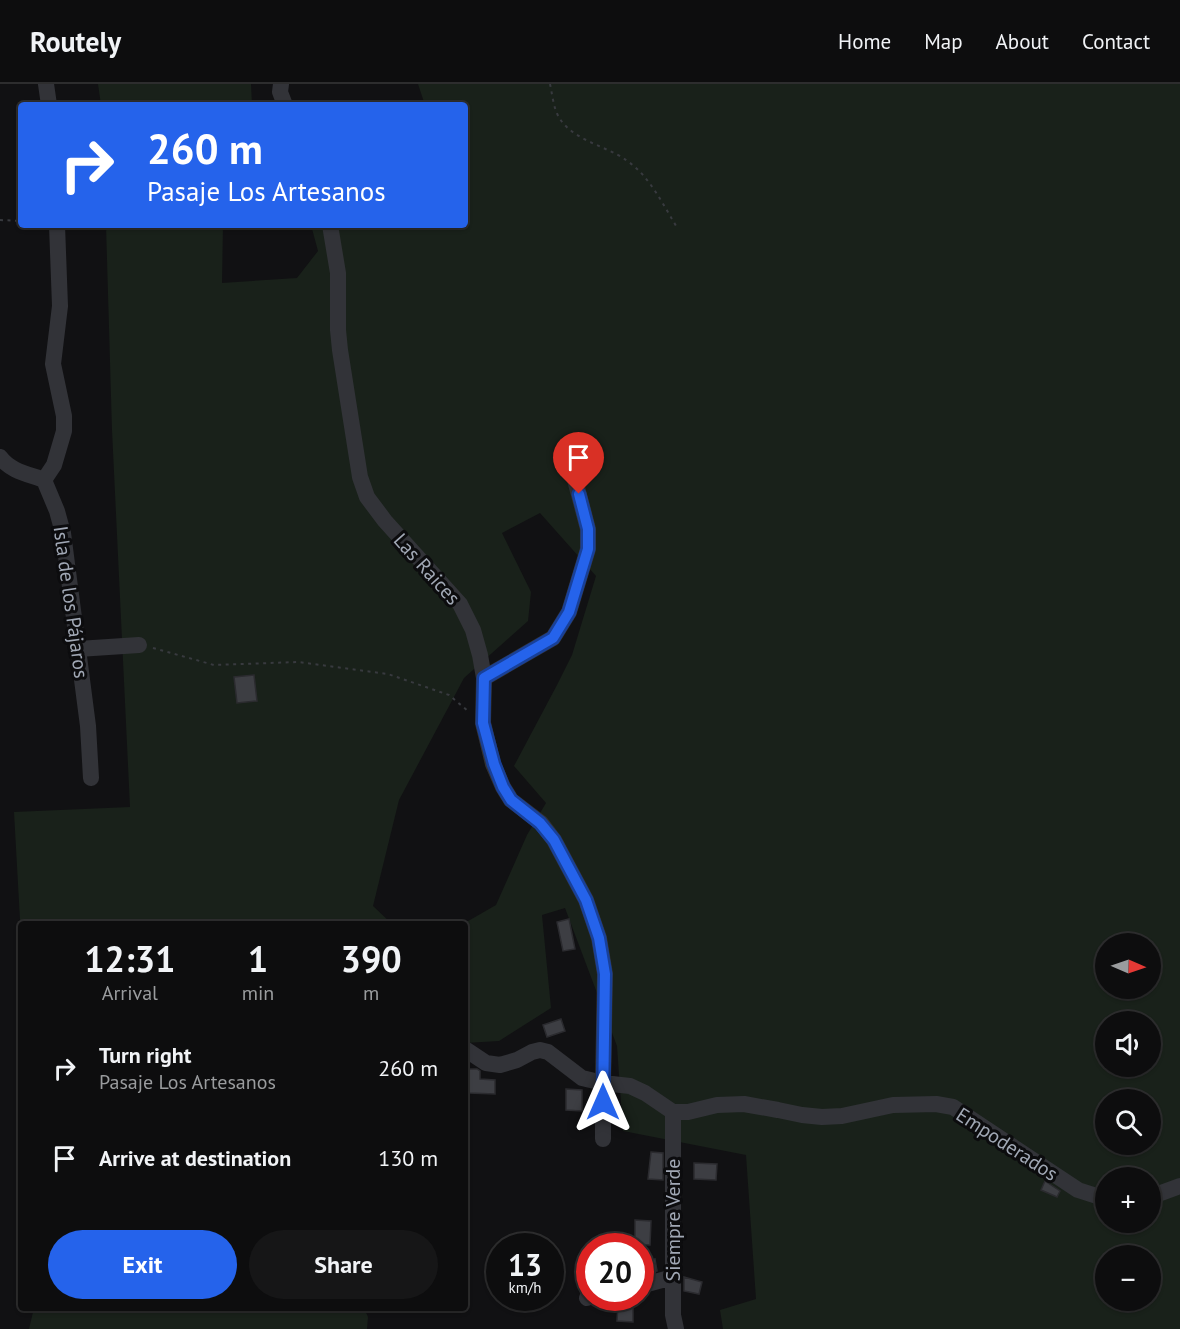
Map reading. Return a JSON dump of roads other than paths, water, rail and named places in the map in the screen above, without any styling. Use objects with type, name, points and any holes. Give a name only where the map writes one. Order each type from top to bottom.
[{"type":"street","points":[[46,84],[49,102]]},
{"type":"street","points":[[281,84],[280,92],[284,102]]},
{"type":"street","points":[[0,457],[13,469],[44,480],[54,465],[64,431],[64,416],[53,364],[60,306],[57,228]]},
{"type":"street","name":"Las Raices","points":[[330,228],[338,273],[338,330],[360,477],[366,497],[460,604],[473,630],[484,678],[483,723],[503,787],[511,800],[540,823],[554,840],[586,900],[599,938],[605,974],[603,1139]]},
{"type":"street","points":[[484,678],[553,638],[569,612],[588,549],[588,529],[574,476]]},
{"type":"street","name":"Isla de los Pájaros","points":[[44,480],[63,533],[88,726],[91,777]]},
{"type":"street","points":[[78,649],[139,645]]},
{"type":"street","points":[[468,1051],[486,1064],[500,1065],[532,1052],[540,1050],[548,1052],[582,1078],[630,1086],[673,1112]]},
{"type":"street","name":"Empoderados","points":[[673,1112],[688,1112],[717,1105],[744,1104],[822,1117],[842,1116],[893,1105],[936,1104],[953,1107],[1078,1190],[1095,1195]]},
{"type":"street","name":"Siempre Verde","points":[[673,1112],[673,1314],[676,1329]]},
{"type":"street","points":[[1161,1193],[1180,1186]]},
{"type":"street","points":[[654,1282],[673,1277]]}]
